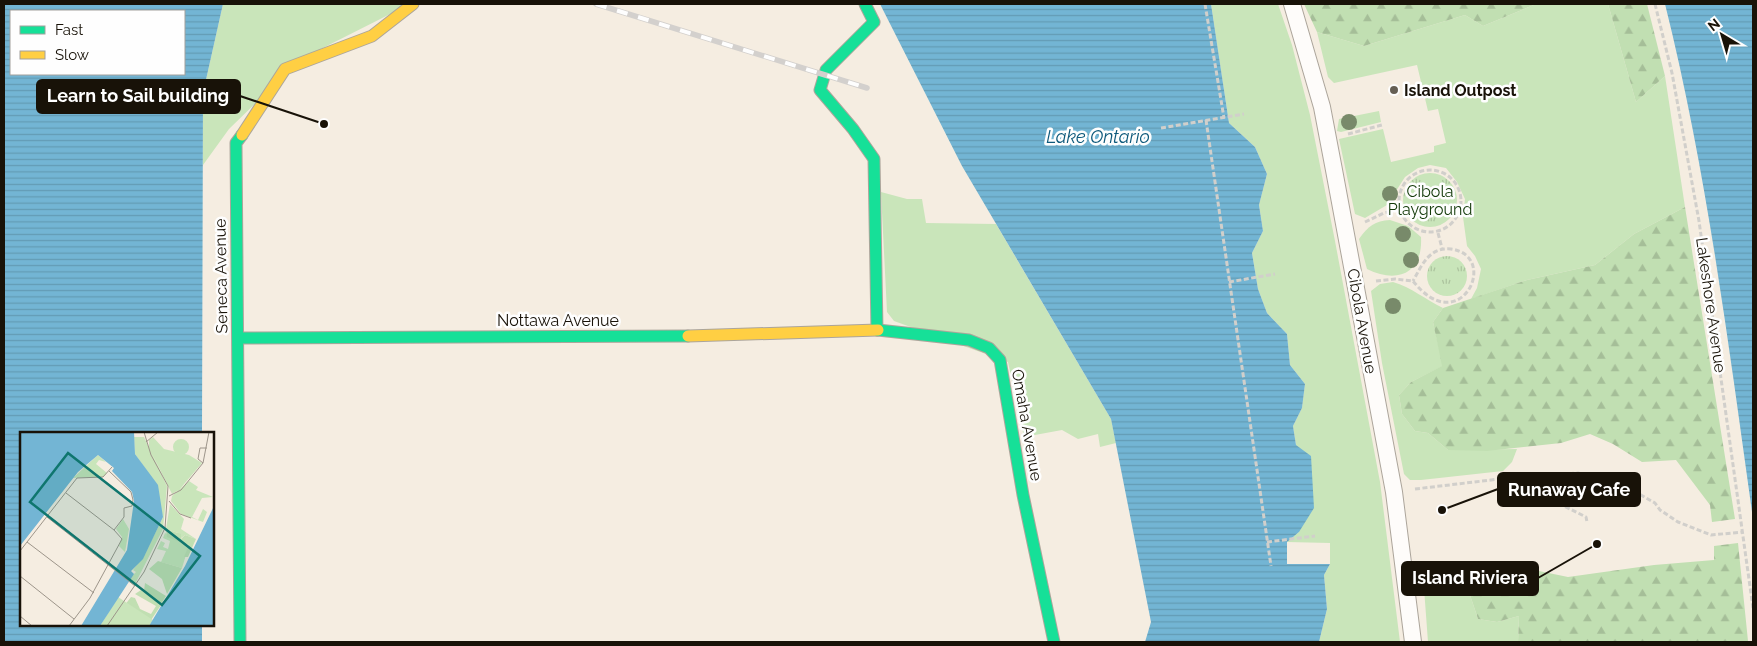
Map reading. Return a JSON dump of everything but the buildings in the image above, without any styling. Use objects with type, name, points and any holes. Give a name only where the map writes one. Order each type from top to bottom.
[{"type":"street","name":"Seneca Avenue","points":[[240,642],[236,143],[285,69],[372,36],[413,4]]},
{"type":"street","points":[[865,4],[874,22],[826,70],[820,90],[853,129],[874,159],[877,330]]},
{"type":"street","name":"Nottawa Avenue","points":[[239,338],[701,336],[877,330]]},
{"type":"street","name":"Omaha Avenue","points":[[877,330],[969,340],[989,348],[1000,360],[1023,495],[1054,642]]},
{"type":"lane","name":"Cibola Avenue","points":[[1292,4],[1309,56],[1328,139],[1394,492],[1413,642]]},
{"type":"path","points":[[1205,4],[1224,118]]},
{"type":"path","name":"Lakeshore Avenue","points":[[1655,4],[1672,73],[1693,182],[1753,608]]},
{"type":"path","points":[[1161,128],[1244,114]]},
{"type":"path","points":[[1206,120],[1271,566]]},
{"type":"path","points":[[1328,139],[1382,125]]},
{"type":"path","points":[[1438,170],[1449,176],[1460,195],[1461,205],[1458,217],[1449,226],[1438,232],[1424,233],[1402,217],[1397,200],[1403,185],[1414,173],[1438,170]]},
{"type":"path","points":[[1345,230],[1384,213],[1400,210]]},
{"type":"path","points":[[1438,232],[1442,248]]},
{"type":"path","points":[[1355,284],[1395,279],[1413,281],[1420,290],[1436,300],[1449,303],[1466,295],[1472,283],[1474,270],[1466,255],[1442,248],[1426,259],[1413,281]]},
{"type":"path","points":[[1229,282],[1275,274]]},
{"type":"path","points":[[1394,492],[1508,478],[1578,473],[1603,481],[1620,483],[1655,503],[1660,510],[1678,522],[1711,535],[1743,532]]},
{"type":"path","points":[[1508,478],[1586,518],[1587,522]]},
{"type":"path","points":[[1549,500],[1603,481]]},
{"type":"path","points":[[1267,542],[1315,536]]},
{"type":"green space","points":[[223,4],[410,4],[301,59],[229,129],[203,165],[203,93]]},
{"type":"green space","points":[[1211,4],[1278,4],[1292,45],[1310,115],[1380,482],[1400,642],[1319,642],[1327,609],[1324,575],[1330,564],[1330,543],[1287,542],[1299,532],[1296,445],[1293,426],[1302,408],[1305,384],[1290,365],[1287,334],[1267,313],[1258,289],[1252,253],[1263,231],[1259,205],[1267,174],[1255,147],[1229,123]]},
{"type":"green space","points":[[1304,4],[1536,4],[1483,26],[1465,15],[1364,46],[1317,32]]},
{"type":"green space","points":[[1536,4],[1608,4],[1636,102],[1665,76],[1685,207],[1634,234],[1595,265],[1527,280],[1471,299],[1477,288],[1481,269],[1475,256],[1467,246],[1463,217],[1465,199],[1457,182],[1446,168],[1430,165],[1418,168],[1405,177],[1387,205],[1365,218],[1355,214],[1339,139],[1383,129],[1391,162],[1434,152],[1434,146],[1446,143],[1438,109],[1428,111],[1417,65],[1334,83],[1328,77],[1317,32],[1364,46],[1465,15],[1483,26]]},
{"type":"green space","points":[[1608,4],[1647,4],[1665,76],[1636,102]]},
{"type":"green space","points":[[1379,111],[1381,122],[1341,132],[1337,131],[1339,119]]},
{"type":"green space","name":"Cibola Playground","points":[[1425,173],[1435,173],[1449,181],[1455,190],[1457,200],[1455,210],[1449,219],[1435,227],[1425,227],[1415,222],[1408,215],[1403,205],[1403,195],[1408,185],[1415,178]]},
{"type":"green space","points":[[881,192],[907,199],[922,199],[926,223],[996,224],[1111,419],[1116,443],[1100,447],[1098,434],[1078,439],[1062,430],[1024,437],[1008,362],[894,321],[887,312]]},
{"type":"green space","points":[[1685,207],[1735,519],[1712,522],[1710,505],[1676,460],[1642,462],[1613,444],[1590,434],[1561,443],[1487,451],[1448,450],[1428,433],[1415,431],[1402,414],[1399,395],[1411,382],[1442,366],[1433,322],[1443,308],[1527,280],[1595,265],[1634,234]]},
{"type":"green space","points":[[1390,220],[1408,226],[1421,237],[1418,260],[1413,267],[1398,275],[1388,276],[1367,269],[1359,239],[1372,225]]},
{"type":"green space","points":[[1451,256],[1458,259],[1464,265],[1467,276],[1466,284],[1458,293],[1451,296],[1443,296],[1436,293],[1428,284],[1427,272],[1430,265],[1439,257]]},
{"type":"green space","points":[[1393,282],[1406,287],[1443,308],[1433,322],[1443,366],[1411,382],[1399,395],[1402,414],[1415,431],[1428,433],[1448,450],[1517,449],[1512,462],[1503,471],[1421,480],[1410,480],[1404,474],[1382,363],[1371,291],[1380,284]]},
{"type":"green space","points":[[1738,543],[1748,641],[1518,642],[1519,616],[1497,622],[1478,619],[1466,583],[1478,572],[1539,571],[1568,577],[1654,565],[1714,560],[1714,546]]},
{"type":"green space","points":[[1466,583],[1478,619],[1497,622],[1519,616],[1518,642],[1428,642],[1424,588]]},
{"type":"water","points":[[4,4],[223,4],[203,93],[202,432],[20,432],[20,626],[202,626],[202,642],[4,642]]},
{"type":"water","name":"Lake Ontario","points":[[880,4],[1211,4],[1229,123],[1255,147],[1267,174],[1259,205],[1263,231],[1252,253],[1258,289],[1267,313],[1287,334],[1290,365],[1305,384],[1302,408],[1293,426],[1296,445],[1311,456],[1314,508],[1299,532],[1287,542],[1287,564],[1330,564],[1324,575],[1327,609],[1319,642],[1145,642],[1151,622],[1111,419],[962,166]]},
{"type":"water","points":[[1665,4],[1753,4],[1753,519],[1716,260],[1693,131]]},
{"type":"railway","points":[[596,4],[867,88]]},
{"type":"traffic: fast","points":[[865,4],[874,22],[826,70],[820,90],[853,129],[874,159],[877,330]]},
{"type":"traffic: fast","points":[[240,642],[236,143],[242,135]]},
{"type":"traffic: fast","points":[[878,330],[969,340],[989,348],[1000,360],[1023,495],[1054,642]]},
{"type":"traffic: fast","points":[[239,338],[688,336]]},
{"type":"traffic: slow","points":[[242,135],[285,69],[372,36],[413,4]]},
{"type":"traffic: slow","points":[[688,336],[878,330]]},
{"type":"place","name":"Island Outpost","points":[[1394,90]]},
{"type":"place","name":"Learn to Sail building","points":[[324,124]]},
{"type":"place","name":"Runaway Cafe","points":[[1442,510]]},
{"type":"place","name":"Island Riviera","points":[[1597,544]]}]
